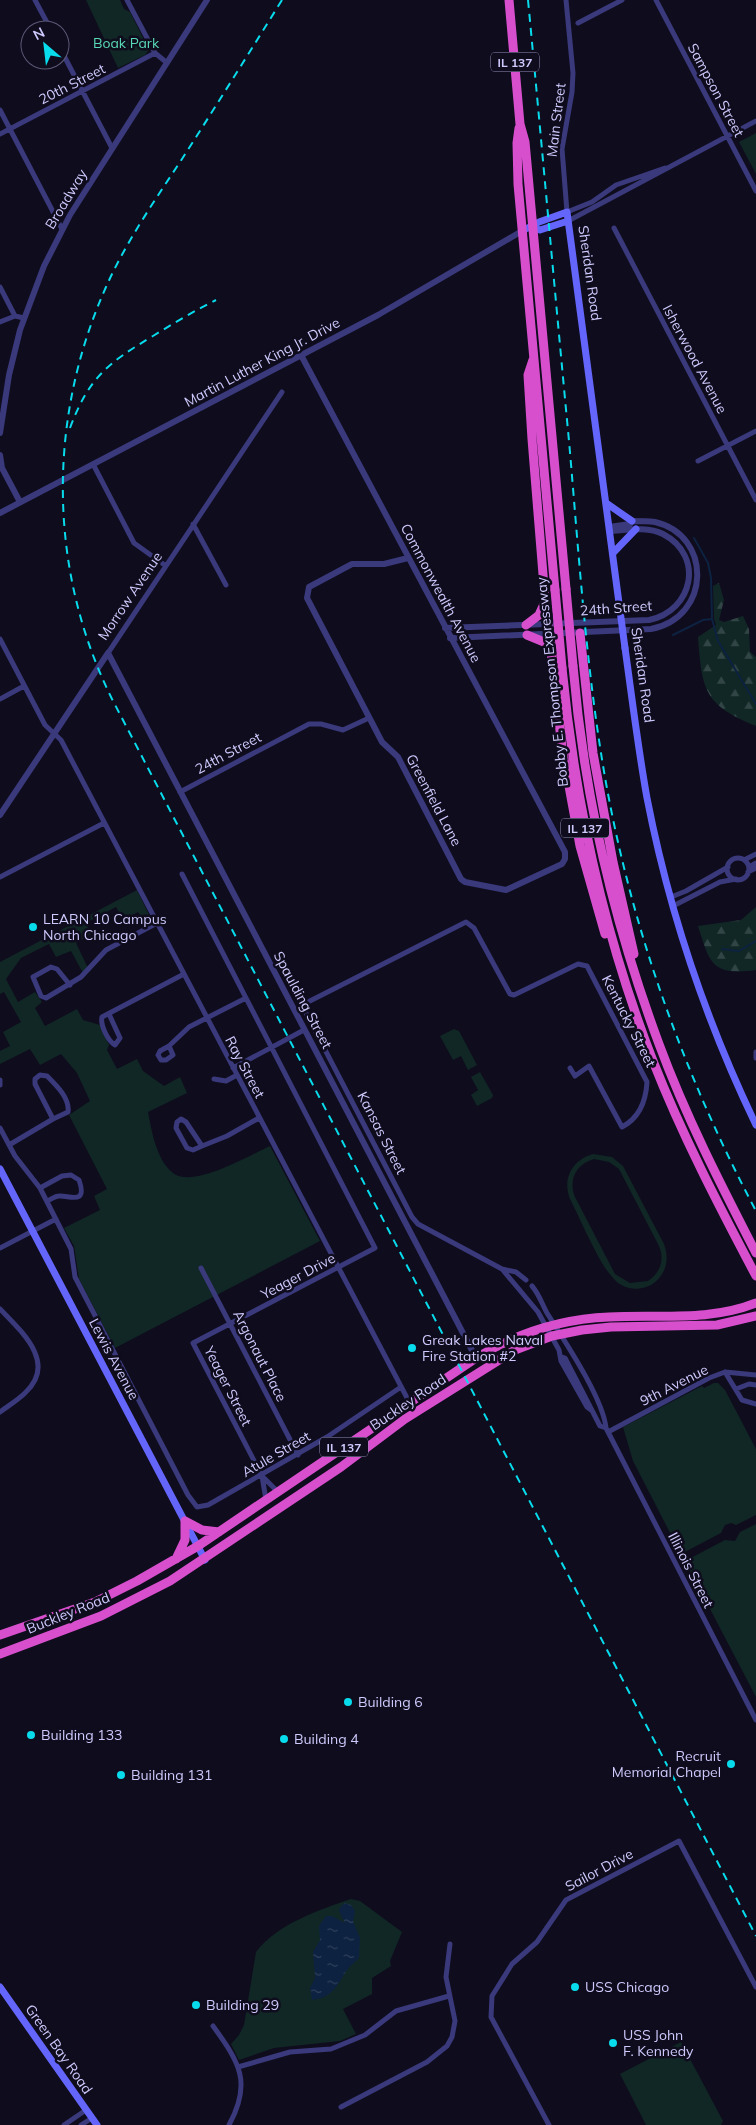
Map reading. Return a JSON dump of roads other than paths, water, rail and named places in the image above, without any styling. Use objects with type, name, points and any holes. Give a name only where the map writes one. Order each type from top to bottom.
[{"type":"highway","name":"IL 137","points":[[509,0],[520,124],[525,142],[532,227]]},
{"type":"highway","name":"IL 137","points":[[520,124],[516,143],[522,231]]},
{"type":"highway","name":"Bobby E. Thompson Expressway","points":[[532,227],[574,666],[586,770],[597,829],[613,899],[635,974],[660,1046],[689,1116],[756,1253]]},
{"type":"highway","name":"Bobby E. Thompson Expressway","points":[[522,231],[562,668],[581,806],[601,895],[627,985],[653,1060],[704,1176],[756,1276]]},
{"type":"highway","points":[[533,360],[528,375],[545,599],[566,778],[580,846],[606,939],[627,985]]},
{"type":"highway","points":[[545,599],[540,613],[527,630],[544,642],[551,650]]},
{"type":"highway","points":[[580,633],[593,754],[613,862],[634,953],[635,974]]},
{"type":"highway","name":"Buckley Road","points":[[0,1636],[95,1602],[176,1560],[476,1358],[505,1341],[551,1325],[609,1317],[712,1315],[756,1303]]},
{"type":"highway","name":"Buckley Road","points":[[0,1654],[101,1616],[148,1594],[205,1560],[416,1413],[504,1356],[557,1334],[602,1327],[717,1325],[756,1316]]},
{"type":"highway","points":[[176,1560],[185,1540],[185,1521],[202,1530],[219,1532]]},
{"type":"highway","points":[[95,1602],[101,1616]]},
{"type":"main road","name":"Sheridan Road","points":[[567,212],[647,799],[673,906],[708,1013],[756,1125]]},
{"type":"main road","name":"Martin Luther King Jr. Drive","points":[[522,231],[539,222],[567,212]]},
{"type":"main road","name":"Martin Luther King Jr. Drive","points":[[532,227],[540,230],[568,221]]},
{"type":"main road","points":[[606,502],[632,521]]},
{"type":"main road","points":[[613,553],[636,529]]},
{"type":"main road","name":"Lewis Avenue","points":[[0,1169],[205,1560]]},
{"type":"main road","name":"Green Bay Road","points":[[0,1987],[97,2125]]},
{"type":"street","points":[[35,0],[46,20]]},
{"type":"street","points":[[127,0],[155,53],[166,62]]},
{"type":"street","name":"Broadway","points":[[0,434],[9,375],[24,318],[44,266],[62,229],[206,0]]},
{"type":"street","name":"Main Street","points":[[566,0],[573,74],[572,92],[562,149],[567,212]]},
{"type":"street","points":[[578,23],[622,0]]},
{"type":"street","name":"Sampson Street","points":[[656,0],[756,191]]},
{"type":"street","name":"20th Street","points":[[0,134],[155,53]]},
{"type":"street","points":[[70,68],[112,148]]},
{"type":"street","points":[[0,110],[62,229]]},
{"type":"street","points":[[568,221],[598,202],[756,121]]},
{"type":"street","points":[[567,212],[598,202],[603,192],[616,185],[665,168]]},
{"type":"street","name":"Isherwood Avenue","points":[[614,228],[756,500]]},
{"type":"street","name":"Martin Luther King Jr. Drive","points":[[0,513],[301,355],[423,289],[522,231]]},
{"type":"street","points":[[0,287],[15,316]]},
{"type":"street","points":[[0,322],[15,316],[24,318]]},
{"type":"street","name":"Commonwealth Avenue","points":[[301,355],[450,638],[561,842]]},
{"type":"street","name":"Morrow Avenue","points":[[0,815],[282,392]]},
{"type":"street","points":[[698,461],[756,431]]},
{"type":"street","points":[[0,455],[1,466],[20,502]]},
{"type":"street","points":[[93,464],[132,540],[142,550],[166,566]]},
{"type":"street","name":"24th Street","points":[[550,629],[580,633],[660,627],[682,615],[689,606],[695,593],[697,574],[693,555],[687,543],[678,534],[657,522],[632,521],[630,524],[609,529]]},
{"type":"street","points":[[193,524],[226,585]]},
{"type":"street","name":"24th Street","points":[[450,638],[649,620],[664,615],[679,603],[686,591],[689,575],[683,552],[663,534],[636,529],[609,529]]},
{"type":"street","name":"Greenfield Lane","points":[[408,558],[384,564],[352,564],[312,584],[306,595],[369,718],[382,742],[398,757],[461,879],[465,882],[510,890],[562,864],[566,856],[561,842]]},
{"type":"street","name":"24th Street","points":[[445,628],[527,630]]},
{"type":"street","name":"Ray Street","points":[[0,639],[45,725],[61,740],[416,1413]]},
{"type":"street","name":"Spaulding Street","points":[[108,653],[476,1358]]},
{"type":"street","points":[[0,699],[24,686]]},
{"type":"street","name":"24th Street","points":[[180,792],[309,724],[321,724],[343,730],[369,718]]},
{"type":"street","points":[[0,877],[104,823]]},
{"type":"street","points":[[671,897],[685,892],[728,867],[735,859],[744,860],[756,854]]},
{"type":"street","points":[[744,860],[748,869]]},
{"type":"street","points":[[673,906],[720,882],[744,878],[748,869],[756,863]]},
{"type":"street","points":[[728,867],[729,875],[736,879]]},
{"type":"street","points":[[748,869],[756,868]]},
{"type":"street","points":[[182,874],[272,1047]]},
{"type":"street","name":"Kentucky Street","points":[[302,1005],[466,922],[474,928],[510,994],[514,995],[578,964],[588,966],[647,1082],[641,1109],[636,1116],[622,1127],[589,1066],[575,1076],[570,1068]]},
{"type":"street","points":[[70,985],[57,969],[52,967],[33,977],[43,998],[70,985],[87,972],[106,950],[157,924]]},
{"type":"street","name":"Kansas Street","points":[[282,967],[412,1217],[418,1224],[435,1234],[502,1269],[516,1272],[526,1280]]},
{"type":"street","points":[[109,1014],[120,1038],[115,1045],[110,1041],[101,1022],[102,1017],[184,974]]},
{"type":"street","points":[[169,1046],[180,1034],[246,998]]},
{"type":"street","points":[[233,1068],[304,1030]]},
{"type":"street","name":"Yeager Drive","points":[[231,1324],[375,1247],[272,1047]]},
{"type":"street","points":[[756,1052],[756,1058]]},
{"type":"street","points":[[9,1145],[68,1112],[68,1104],[58,1087],[47,1076],[40,1075],[35,1079],[35,1084],[53,1119]]},
{"type":"street","points":[[214,1079],[226,1081],[237,1075]]},
{"type":"street","points":[[0,1080],[0,1086]]},
{"type":"street","points":[[202,1146],[186,1122],[181,1120],[177,1122],[176,1128],[187,1148],[193,1150],[227,1136],[259,1118]]},
{"type":"street","points":[[0,1128],[9,1145],[40,1188],[56,1218],[0,1248]]},
{"type":"street","points":[[40,1188],[62,1176],[71,1175],[79,1180],[81,1191],[77,1198],[59,1196],[47,1201]]},
{"type":"street","name":"Atule Street","points":[[56,1218],[71,1249],[75,1277],[188,1495],[197,1507],[204,1507],[298,1455],[402,1386]]},
{"type":"street","name":"Argonaut Place","points":[[201,1268],[298,1455]]},
{"type":"street","name":"Kansas Street","points":[[502,1269],[551,1325]]},
{"type":"street","points":[[532,1286],[551,1325]]},
{"type":"street","points":[[0,1309],[27,1337],[38,1361],[33,1383],[26,1392],[0,1412]]},
{"type":"street","name":"Yeager Street","points":[[231,1324],[194,1343],[262,1476]]},
{"type":"street","name":"Illinois Street","points":[[551,1325],[605,1419],[607,1430],[756,1720]]},
{"type":"street","name":"Illinois Street","points":[[551,1325],[557,1334],[563,1365],[600,1426],[607,1430]]},
{"type":"street","points":[[725,1372],[742,1400],[756,1404]]},
{"type":"street","name":"9th Avenue","points":[[607,1430],[709,1378],[725,1372],[755,1375]]},
{"type":"street","points":[[736,1389],[749,1384],[756,1385]]},
{"type":"street","points":[[262,1476],[278,1492]]},
{"type":"street","points":[[262,1476],[266,1500]]},
{"type":"street","name":"Sailor Drive","points":[[549,2125],[491,2017],[492,1996],[512,1964],[537,1942],[566,1900],[679,1841],[756,1987]]},
{"type":"street","points":[[341,2107],[427,2062],[444,2050],[452,2037],[455,2021],[446,1977],[450,1944]]},
{"type":"street","points":[[238,2067],[279,2054],[331,2049],[365,2035],[396,2011],[449,1996]]},
{"type":"street","points":[[214,2026],[238,2067],[242,2080],[242,2099],[229,2125]]},
{"type":"street","points":[[64,2125],[86,2110]]},
{"type":"street","points":[[81,2125],[92,2118]]},
{"type":"water","points":[[345,1903],[351,1905],[355,1911],[353,1921],[360,1938],[359,1958],[347,1970],[330,1994],[312,2000],[310,1988],[315,1978],[313,1952],[320,1940],[319,1926],[326,1916],[332,1916],[345,1923],[339,1911],[340,1907]]},
{"type":"waterway","points":[[694,538],[708,563],[711,578],[712,619],[718,641],[756,704]]},
{"type":"waterway","points":[[673,635],[703,620],[712,619]]},
{"type":"waterway","points":[[722,949],[739,951],[756,941]]},
{"type":"railway","points":[[282,0],[132,238],[106,287],[87,337],[73,389],[65,441],[63,494],[66,547],[76,599],[91,650],[112,699],[756,1936]]},
{"type":"railway","points":[[528,0],[584,612],[593,698],[606,783],[617,839],[631,894],[664,1003],[706,1109],[756,1211]]},
{"type":"railway","points":[[70,428],[85,396],[102,373],[112,364],[161,331],[216,300]]},
{"type":"place","name":"LEARN 10 Campus North Chicago","points":[[33,927]]},
{"type":"place","name":"Greak Lakes Naval Fire Station #2","points":[[412,1348]]},
{"type":"place","name":"Building 6","points":[[348,1702]]},
{"type":"place","name":"Building 133","points":[[31,1735]]},
{"type":"place","name":"Building 4","points":[[284,1739]]},
{"type":"place","name":"Recruit Memorial Chapel","points":[[731,1764]]},
{"type":"place","name":"Building 131","points":[[121,1775]]},
{"type":"place","name":"USS Chicago","points":[[575,1987]]},
{"type":"place","name":"Building 29","points":[[196,2005]]},
{"type":"place","name":"USS John F. Kennedy","points":[[613,2043]]},
{"type":"park label","name":"Boak Park","points":[[126,43]]}]
